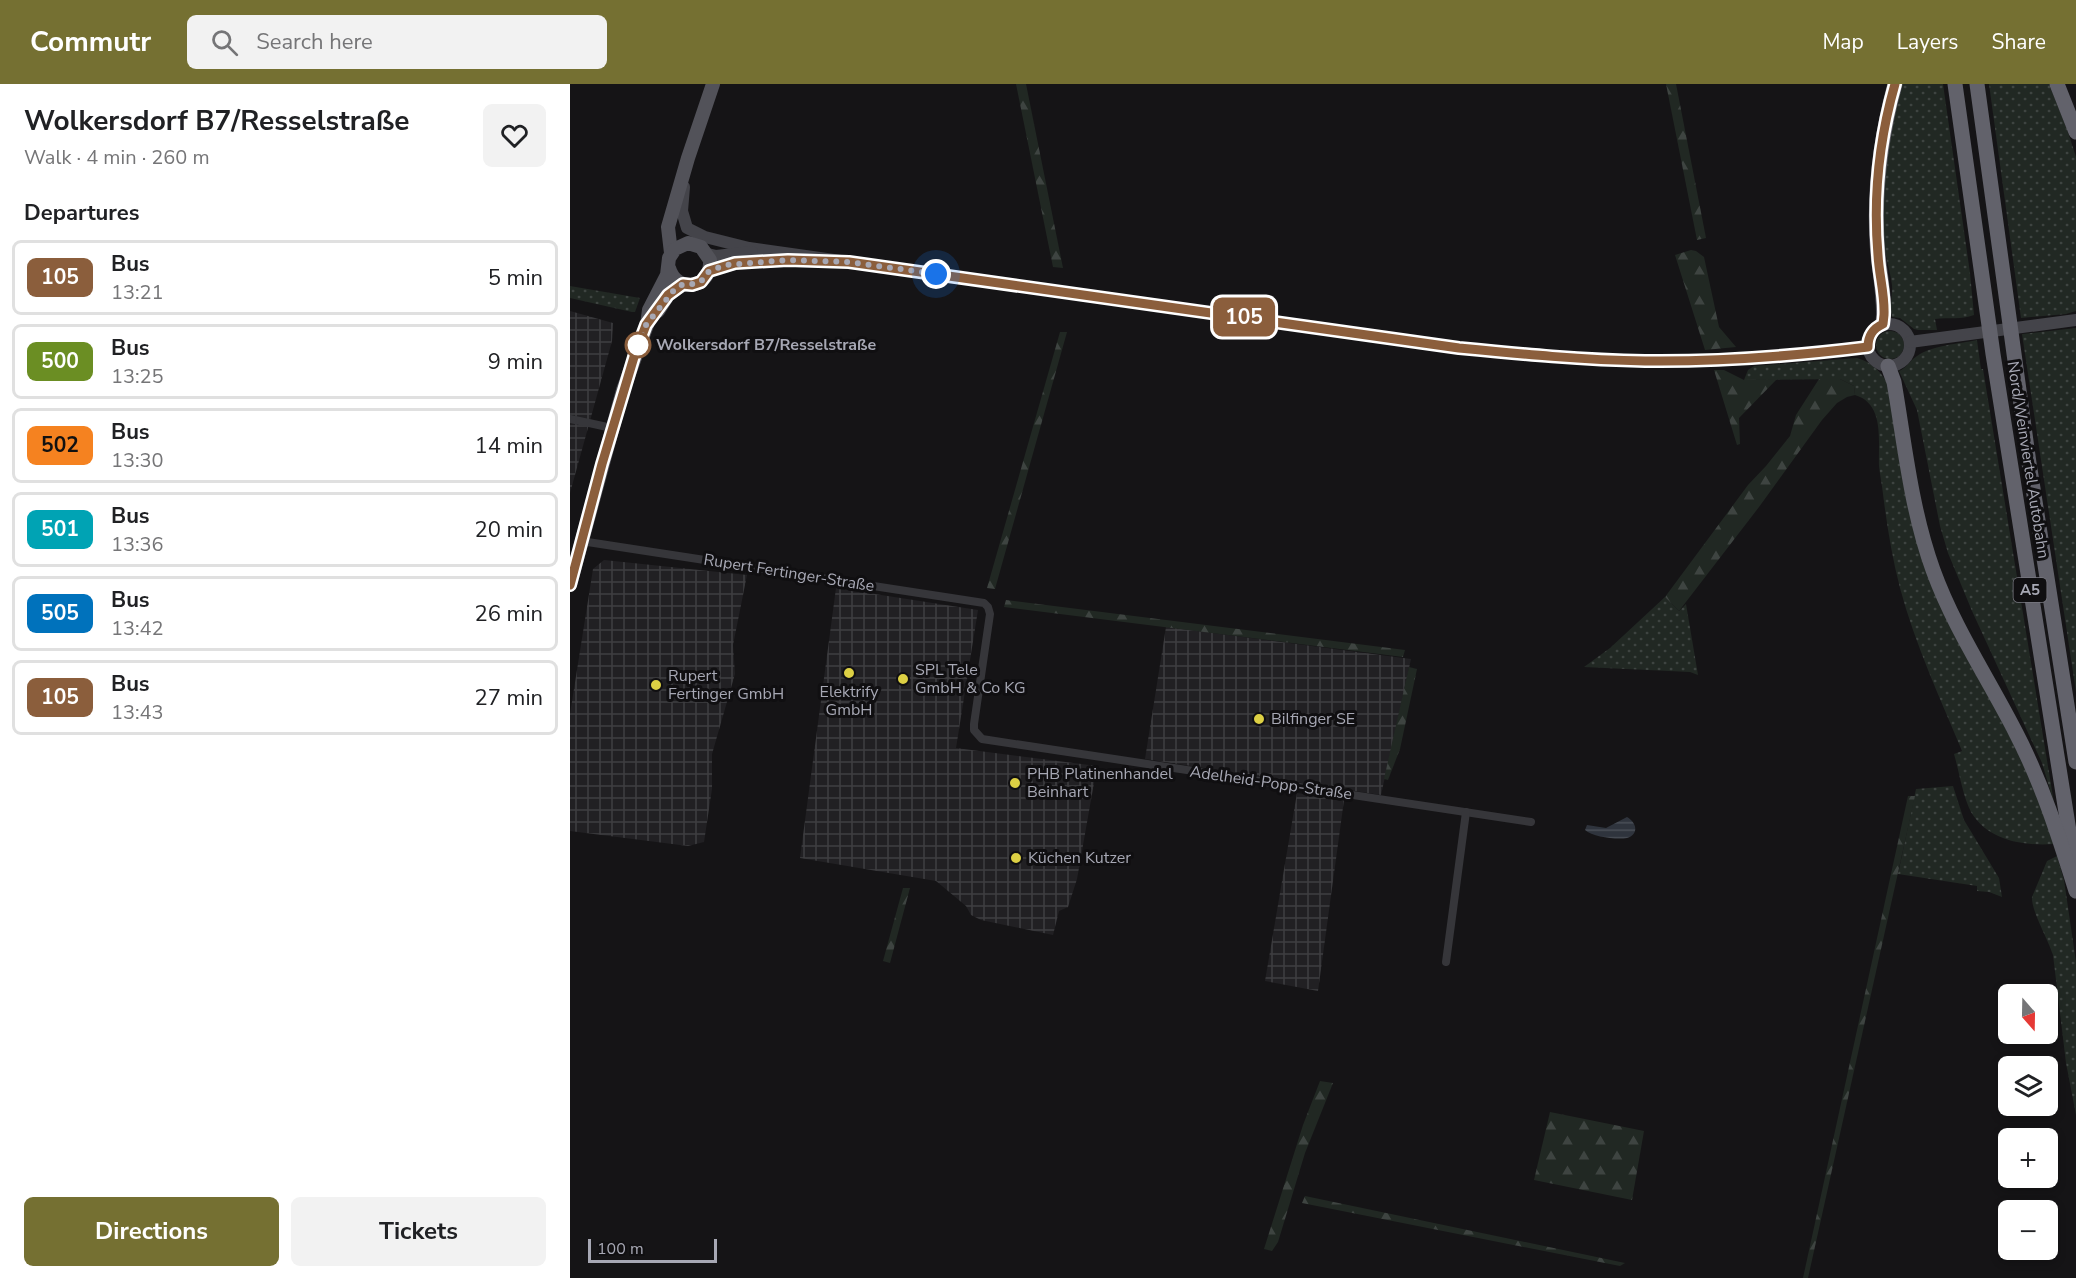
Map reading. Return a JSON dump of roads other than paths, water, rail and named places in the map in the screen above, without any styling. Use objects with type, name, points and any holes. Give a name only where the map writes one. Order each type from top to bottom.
[{"type":"highway","points":[[1883,324],[1884,305],[1878,255],[1876,198],[1882,139],[1894,84]]},
{"type":"highway","name":"Nord/Weinviertel Autobahn","points":[[1955,84],[1993,354],[2076,875]]},
{"type":"highway","name":"Nord/Weinviertel Autobahn","points":[[1977,84],[2028,463],[2076,762]]},
{"type":"highway","points":[[2057,84],[2076,132]]},
{"type":"highway","points":[[1888,366],[1894,382],[1910,488],[1933,571],[1960,632],[2008,718],[2034,771],[2054,821],[2076,891]]},
{"type":"main road","points":[[570,585],[622,390],[646,325],[649,310],[664,283],[669,268],[671,253],[668,234],[671,213],[712,84]]},
{"type":"main road","points":[[688,158],[681,211],[687,228],[705,237],[765,251],[805,254],[1459,348],[1542,356],[1623,361],[1696,361],[1769,358],[1868,347]]},
{"type":"main road","points":[[671,213],[676,229],[688,243]]},
{"type":"main road","points":[[671,253],[679,246],[688,243],[697,245],[708,254],[716,256],[765,251]]},
{"type":"main road","points":[[669,268],[673,277],[683,284],[692,285],[701,282],[709,271],[708,254]]},
{"type":"main road","points":[[709,271],[726,265],[750,262],[808,260],[849,262]]},
{"type":"main road","points":[[646,325],[668,295],[683,284]]},
{"type":"main road","points":[[1910,342],[2076,320]]},
{"type":"main road","points":[[1889,323],[1901,327],[1909,336],[1910,342],[1905,360],[1888,366],[1876,362],[1868,347],[1873,330],[1889,323]]},
{"type":"street","points":[[570,419],[612,428]]},
{"type":"street","name":"Rupert Fertinger-Straße","points":[[581,541],[979,601],[988,607],[990,614],[974,724],[977,735]]},
{"type":"street","name":"Adelheid-Popp-Straße","points":[[977,735],[991,741],[1531,822]]},
{"type":"street","points":[[1446,962],[1466,812]]},
{"type":"place","name":"Wolkersdorf B7/Resselstraße","points":[[638,345]]},
{"type":"place","name":"Elektrify GmbH","points":[[849,673]]},
{"type":"place","name":"SPL Tele GmbH & Co KG","points":[[903,679]]},
{"type":"place","name":"Rupert Fertinger GmbH","points":[[656,685]]},
{"type":"place","name":"Bilfinger SE","points":[[1259,719]]},
{"type":"place","name":"PHB Platinenhandel Beinhart","points":[[1015,783]]},
{"type":"place","name":"Küchen Kutzer","points":[[1016,858]]}]
